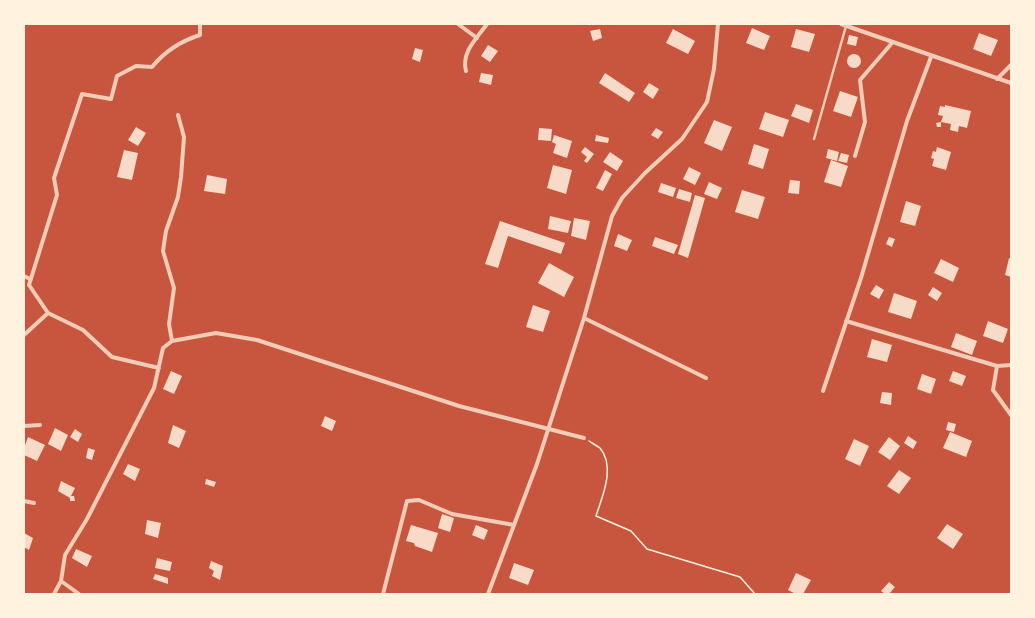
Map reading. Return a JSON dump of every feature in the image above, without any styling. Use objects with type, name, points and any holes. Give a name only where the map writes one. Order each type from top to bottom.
[{"type":"street","points":[[159,368],[112,357],[83,330],[48,313],[29,285],[57,195],[54,178],[82,94],[111,99],[117,76],[136,66],[152,67],[162,56],[185,40],[200,35],[200,24]]},
{"type":"street","points":[[458,24],[477,38]]},
{"type":"street","points":[[466,71],[464,65],[467,50],[487,24]]},
{"type":"street","points":[[488,594],[537,464],[584,318],[612,216],[622,198],[645,173],[682,139],[707,102],[714,69],[718,24]]},
{"type":"street","points":[[844,25],[931,57],[1011,83]]},
{"type":"street","points":[[855,156],[865,122],[860,80],[892,43]]},
{"type":"street","points":[[823,391],[860,278],[907,121],[931,57]]},
{"type":"street","points":[[997,79],[1011,65]]},
{"type":"street","points":[[172,341],[169,324],[174,288],[163,251],[166,231],[178,197],[181,177],[184,137],[178,115]]},
{"type":"street","points":[[24,276],[30,279]]},
{"type":"street","points":[[24,335],[48,313]]},
{"type":"street","points":[[584,318],[706,378]]},
{"type":"street","points":[[846,321],[997,366],[1011,366]]},
{"type":"street","points":[[54,594],[61,581],[65,555],[87,519],[154,388],[163,348],[172,341],[216,334],[257,340],[459,406],[584,438]]},
{"type":"street","points":[[997,366],[993,390],[1011,416]]},
{"type":"street","points":[[24,426],[40,424]]},
{"type":"street","points":[[383,594],[407,501],[419,500],[452,514],[514,525]]},
{"type":"street","points":[[24,501],[34,503]]},
{"type":"street","points":[[61,581],[79,594]]},
{"type":"lane","points":[[814,139],[844,25]]},
{"type":"path","points":[[584,438],[600,448],[607,463],[606,484],[596,516],[631,531],[647,549],[740,577],[755,594]]},
{"type":"building","points":[[752,28],[770,36],[764,50],[746,43]]},
{"type":"building","points":[[600,29],[602,38],[593,41],[590,31]]},
{"type":"building","points":[[673,29],[695,41],[688,54],[666,43]]},
{"type":"building","points":[[796,29],[815,34],[809,52],[791,47]]},
{"type":"building","points":[[979,33],[998,40],[991,56],[973,49]]},
{"type":"building","points":[[849,35],[858,37],[856,46],[847,44]]},
{"type":"building","points":[[488,45],[498,51],[490,62],[481,56]]},
{"type":"building","points":[[415,48],[423,50],[420,62],[412,59]]},
{"type":"building","points":[[851,54],[857,54],[861,58],[861,64],[857,68],[851,68],[847,64],[847,58]]},
{"type":"building","points":[[481,73],[493,75],[491,85],[479,82]]},
{"type":"building","points":[[605,73],[635,93],[629,102],[599,83]]},
{"type":"building","points":[[649,83],[659,89],[653,99],[643,92]]},
{"type":"building","points":[[840,91],[858,97],[851,117],[833,111]]},
{"type":"building","points":[[796,104],[813,110],[809,123],[791,116]]},
{"type":"building","points":[[945,105],[971,111],[967,128],[959,126],[958,132],[950,130],[951,124],[941,122],[943,116],[938,115],[940,106],[945,107]]},
{"type":"building","points":[[765,112],[789,120],[783,137],[759,129]]},
{"type":"building","points":[[714,120],[732,127],[722,151],[704,143]]},
{"type":"building","points":[[941,122],[941,127],[937,127],[936,123]]},
{"type":"building","points":[[136,127],[146,133],[138,146],[128,140]]},
{"type":"building","points":[[539,128],[552,129],[551,141],[538,140]]},
{"type":"building","points":[[656,128],[663,132],[658,139],[651,135]]},
{"type":"building","points":[[554,135],[572,141],[567,158],[553,153],[556,144],[552,142]]},
{"type":"building","points":[[596,135],[609,138],[608,143],[595,141]]},
{"type":"building","points":[[754,144],[769,149],[763,169],[748,164]]},
{"type":"building","points":[[585,147],[594,154],[587,163],[584,161],[587,157],[581,152]]},
{"type":"building","points":[[937,147],[951,152],[946,170],[932,166],[934,159],[931,158],[933,151],[936,152]]},
{"type":"building","points":[[828,149],[839,152],[837,161],[826,158]]},
{"type":"building","points":[[124,150],[138,153],[132,180],[117,177]]},
{"type":"building","points":[[610,152],[623,161],[617,171],[603,162]]},
{"type":"building","points":[[841,153],[849,155],[847,163],[838,161]]},
{"type":"building","points":[[831,160],[848,166],[841,187],[824,182]]},
{"type":"building","points":[[553,165],[572,170],[566,194],[547,188]]},
{"type":"building","points":[[689,167],[701,173],[695,185],[683,179]]},
{"type":"building","points":[[605,170],[612,174],[603,191],[596,188]]},
{"type":"building","points":[[207,175],[227,179],[225,194],[204,191]]},
{"type":"building","points":[[790,180],[800,181],[799,194],[788,193]]},
{"type":"building","points":[[709,182],[722,188],[717,199],[704,194]]},
{"type":"building","points":[[661,183],[676,188],[673,197],[658,192]]},
{"type":"building","points":[[679,189],[692,193],[690,202],[676,198]]},
{"type":"building","points":[[742,190],[765,197],[758,219],[735,212]]},
{"type":"building","points":[[695,195],[705,198],[688,258],[678,254]]},
{"type":"building","points":[[906,201],[921,206],[915,226],[900,222]]},
{"type":"building","points":[[550,216],[571,221],[568,233],[548,229]]},
{"type":"building","points":[[574,218],[590,221],[586,240],[571,236]]},
{"type":"building","points":[[500,221],[565,243],[561,254],[508,236],[498,268],[485,264]]},
{"type":"building","points":[[618,234],[632,240],[627,251],[614,246]]},
{"type":"building","points":[[655,237],[678,245],[674,254],[652,246]]},
{"type":"building","points":[[889,237],[895,239],[892,247],[886,244]]},
{"type":"building","points":[[1009,258],[1011,258],[1011,277],[1005,275]]},
{"type":"building","points":[[941,259],[959,268],[953,282],[934,273]]},
{"type":"building","points":[[549,263],[574,277],[564,297],[538,283]]},
{"type":"building","points":[[876,285],[884,290],[879,299],[870,294]]},
{"type":"building","points":[[933,287],[942,293],[937,301],[928,295]]},
{"type":"building","points":[[894,293],[917,301],[911,319],[888,312]]},
{"type":"building","points":[[533,305],[550,311],[543,332],[526,327]]},
{"type":"building","points":[[988,321],[1008,329],[1003,343],[983,336]]},
{"type":"building","points":[[956,333],[977,341],[972,355],[951,347]]},
{"type":"building","points":[[872,339],[892,345],[887,362],[867,357]]},
{"type":"building","points":[[171,371],[182,376],[174,394],[163,389]]},
{"type":"building","points":[[953,371],[966,376],[962,386],[949,381]]},
{"type":"building","points":[[922,374],[936,379],[931,394],[917,389]]},
{"type":"building","points":[[882,392],[892,393],[891,405],[880,403]]},
{"type":"building","points":[[325,416],[336,421],[332,431],[321,426]]},
{"type":"building","points":[[948,422],[956,424],[954,432],[946,430]]},
{"type":"building","points":[[173,425],[186,431],[179,448],[168,443]]},
{"type":"building","points":[[55,428],[68,435],[61,451],[48,444]]},
{"type":"building","points":[[75,429],[82,434],[78,442],[70,437]]},
{"type":"building","points":[[950,432],[972,441],[966,457],[943,448]]},
{"type":"building","points":[[908,436],[917,442],[913,449],[904,443]]},
{"type":"building","points":[[28,437],[45,445],[37,461],[24,455],[24,448]]},
{"type":"building","points":[[889,437],[900,446],[890,460],[878,452]]},
{"type":"building","points":[[854,439],[869,446],[860,466],[845,459]]},
{"type":"building","points":[[88,448],[95,450],[92,460],[86,458]]},
{"type":"building","points":[[128,464],[140,469],[135,481],[123,474]]},
{"type":"building","points":[[899,470],[911,478],[899,494],[887,486]]},
{"type":"building","points":[[206,479],[216,482],[214,487],[205,484]]},
{"type":"building","points":[[61,481],[75,488],[71,496],[74,496],[75,501],[70,501],[70,498],[58,491]]},
{"type":"building","points":[[442,514],[454,518],[450,532],[438,528]]},
{"type":"building","points":[[147,520],[161,523],[158,538],[145,534]]},
{"type":"building","points":[[947,524],[963,534],[953,549],[937,538]]},
{"type":"building","points":[[411,525],[438,533],[432,552],[415,546],[414,543],[406,541]]},
{"type":"building","points":[[476,525],[488,530],[484,540],[472,535]]},
{"type":"building","points":[[24,533],[33,538],[29,550],[24,547]]},
{"type":"building","points":[[76,549],[92,556],[87,567],[72,558]]},
{"type":"building","points":[[157,558],[172,562],[170,571],[155,568]]},
{"type":"building","points":[[211,561],[223,566],[220,580],[212,576],[214,571],[209,568]]},
{"type":"building","points":[[514,563],[534,570],[528,585],[509,578]]},
{"type":"building","points":[[796,573],[811,580],[803,594],[796,594],[788,590]]},
{"type":"building","points":[[155,574],[168,578],[168,584],[153,579]]},
{"type":"building","points":[[889,582],[895,587],[889,594],[885,594],[881,591]]}]
